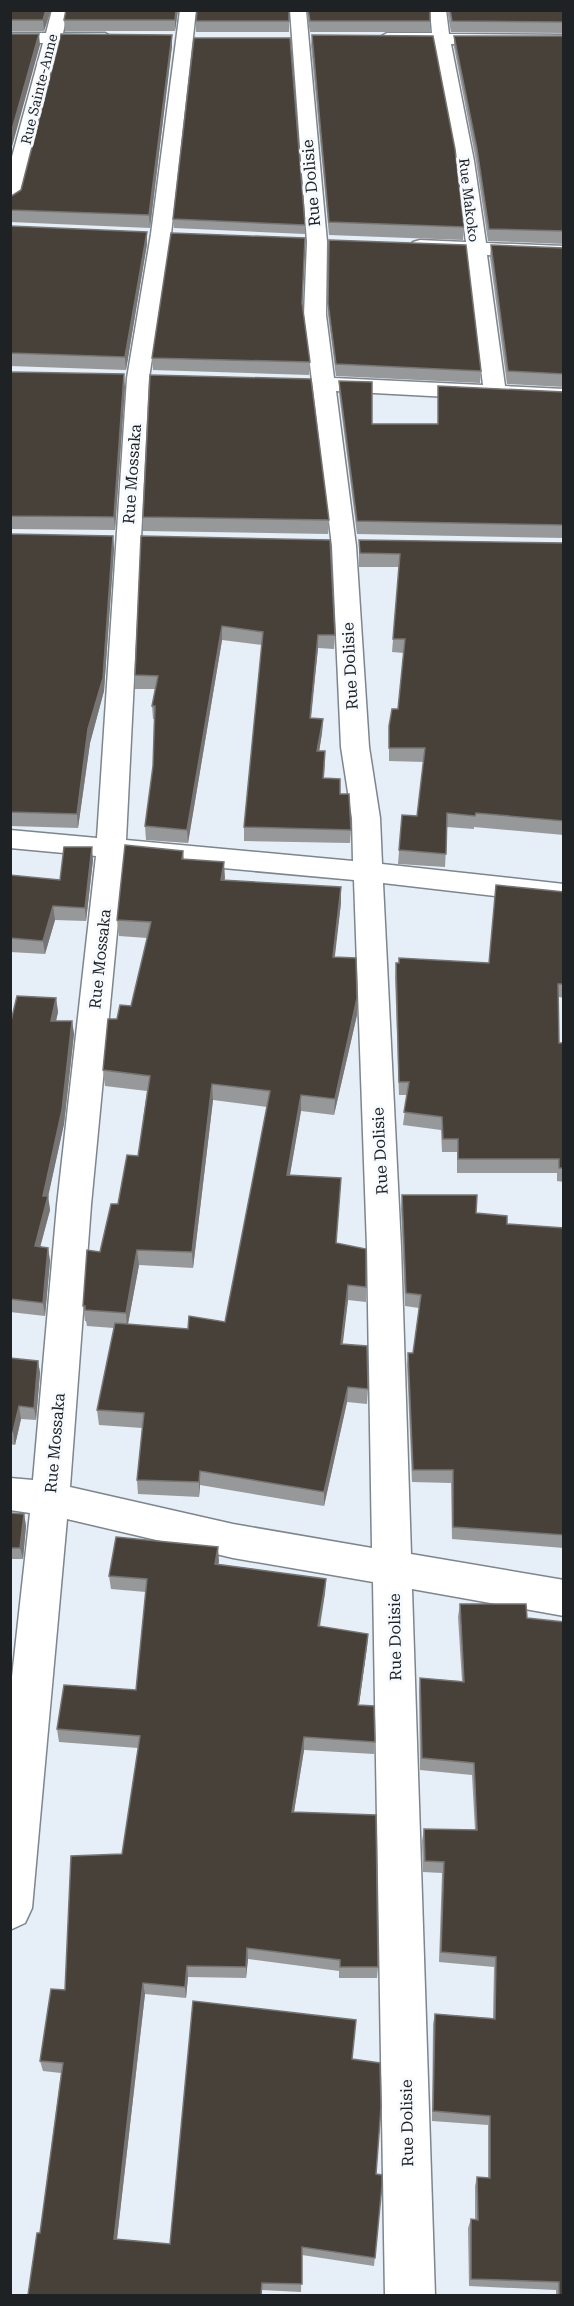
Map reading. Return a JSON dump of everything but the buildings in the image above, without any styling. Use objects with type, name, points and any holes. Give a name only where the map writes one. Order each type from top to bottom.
[{"type":"street","name":"Rue Sainte-Anne","points":[[10,202],[60,10]]},
{"type":"street","name":"Rue Makoko","points":[[438,10],[441,38],[465,162],[495,391]]},
{"type":"street","name":"Rue Mossaka","points":[[10,1908],[50,1499],[74,1205],[111,848],[138,378],[162,234],[187,31]]},
{"type":"street","name":"Rue Dolisie","points":[[301,32],[316,242],[312,383],[343,546],[355,747],[366,818],[384,1247],[410,2295]]},
{"type":"street","points":[[10,38],[117,38]]},
{"type":"street","points":[[370,38],[564,40]]},
{"type":"street","points":[[396,245],[564,252]]},
{"type":"street","points":[[312,383],[564,396]]},
{"type":"street","points":[[10,839],[368,872],[564,894]]},
{"type":"street","points":[[10,1494],[50,1499],[233,1541],[564,1598]]}]
